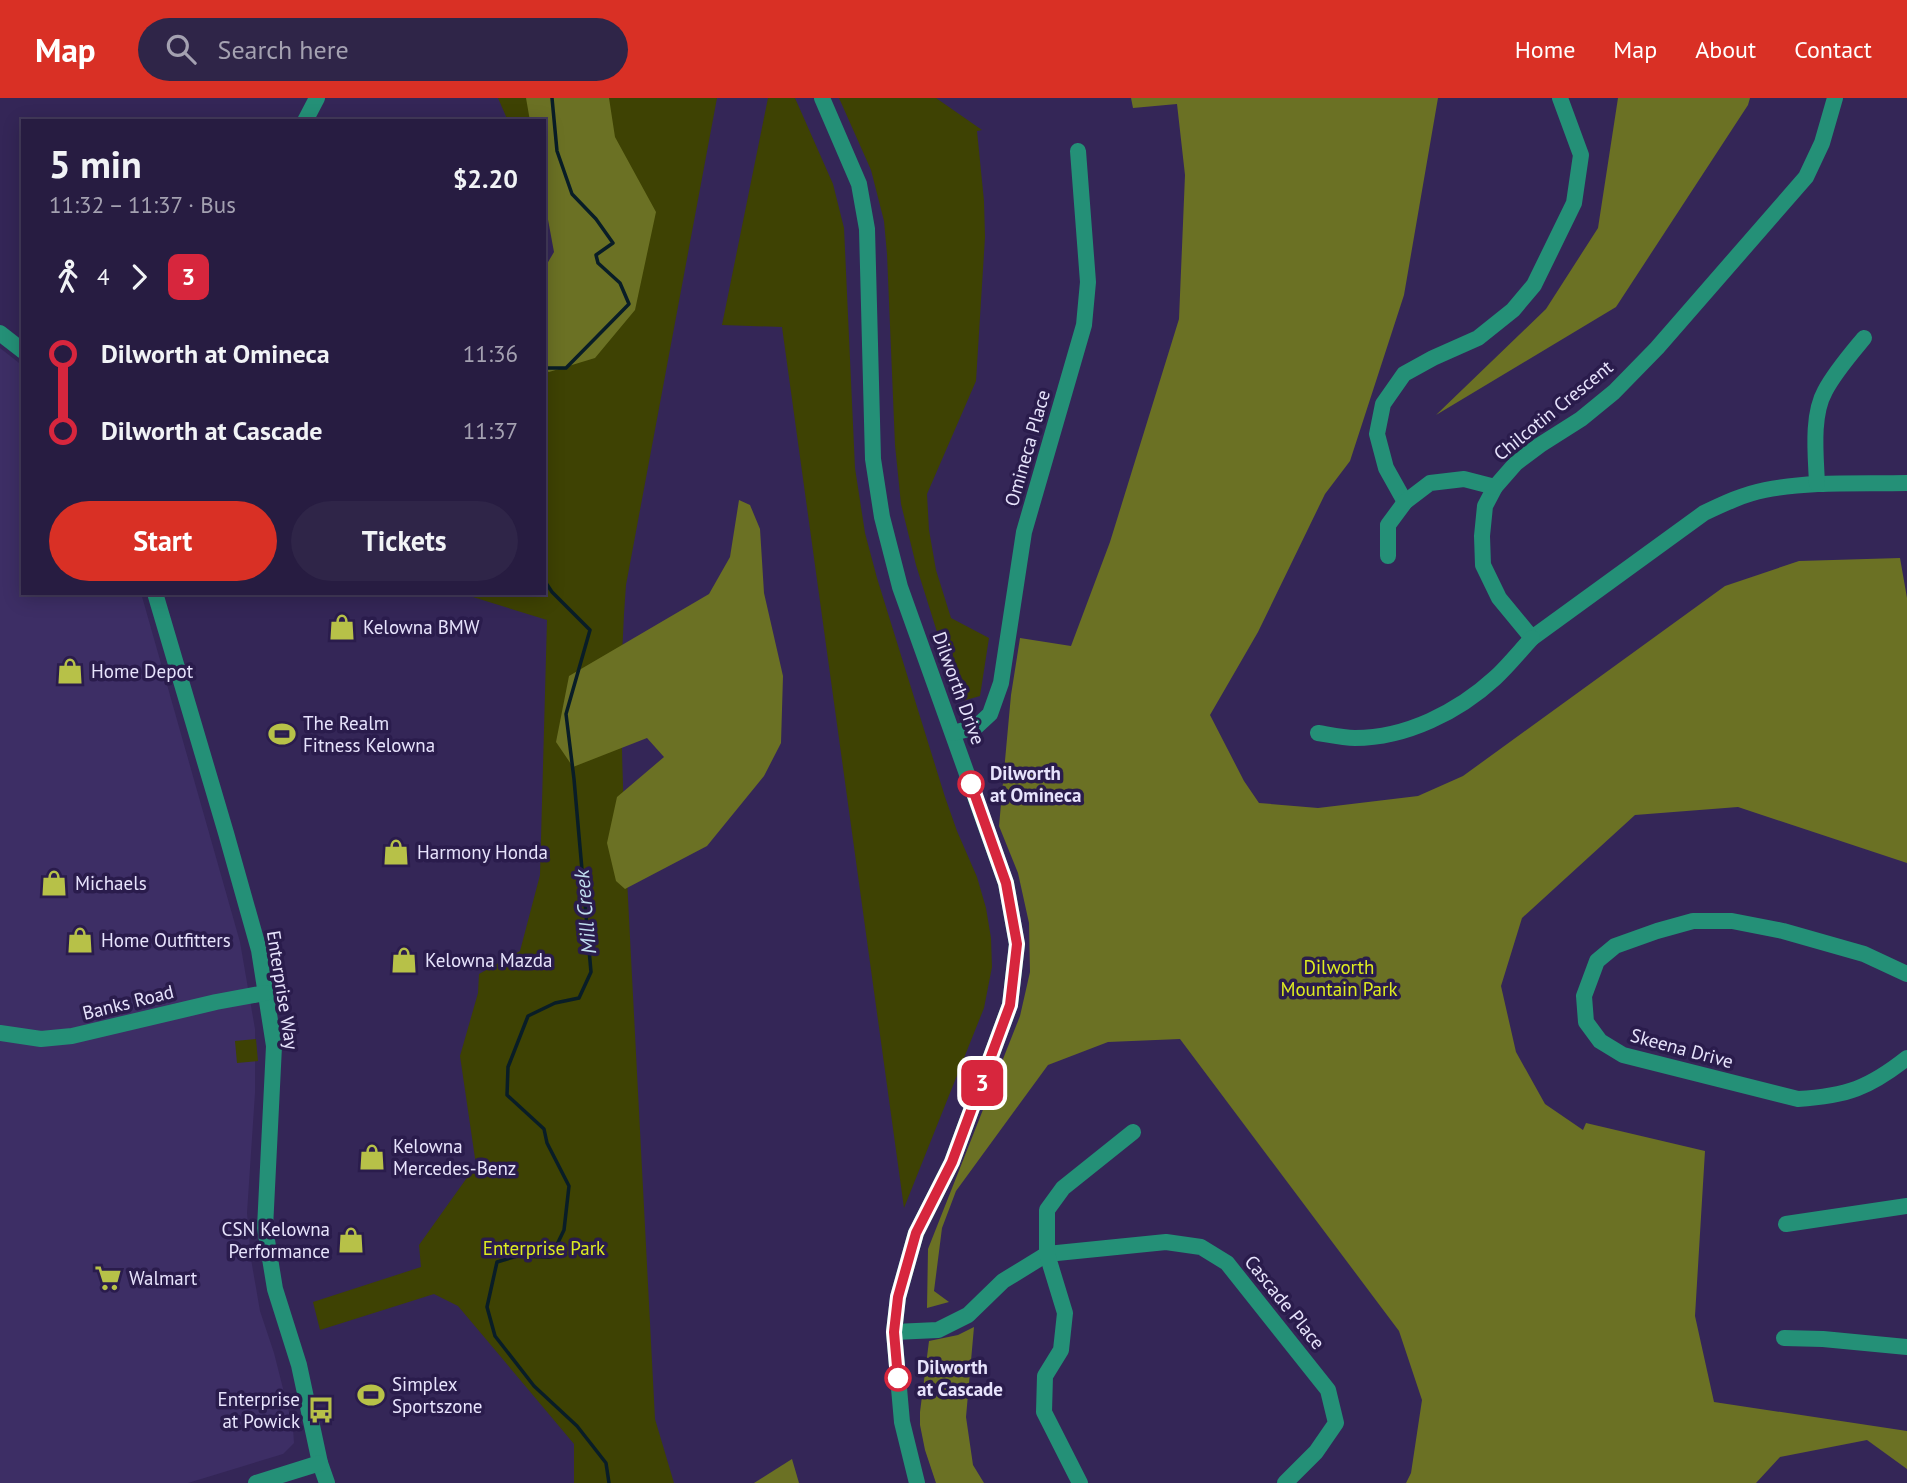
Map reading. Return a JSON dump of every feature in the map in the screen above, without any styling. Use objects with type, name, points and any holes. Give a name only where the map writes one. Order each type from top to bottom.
[{"type":"street","points":[[306,119],[317,98]]},
{"type":"street","name":"Dilworth Drive","points":[[822,98],[859,184],[867,229],[873,459],[882,517],[900,587],[1006,883],[1017,944],[1010,1005],[952,1162],[916,1233],[898,1297],[894,1332],[902,1423],[917,1483]]},
{"type":"street","points":[[1405,502],[1387,468],[1377,434],[1383,404],[1404,373],[1478,338],[1513,310],[1534,285],[1574,203],[1581,155],[1560,98]]},
{"type":"street","name":"Chilcotin Crescent","points":[[1532,638],[1499,598],[1483,565],[1485,506],[1495,487],[1516,463],[1581,419],[1614,392],[1657,348],[1806,177],[1822,143],[1835,98]]},
{"type":"street","name":"Omineca Place","points":[[953,733],[976,727],[990,714],[1001,683],[1024,532],[1084,325],[1088,282],[1077,151]]},
{"type":"street","points":[[0,333],[21,349]]},
{"type":"street","points":[[1817,484],[1817,417],[1823,393],[1864,338]]},
{"type":"street","points":[[1388,556],[1388,525],[1405,502],[1430,483],[1464,479],[1495,487]]},
{"type":"street","points":[[1318,733],[1354,738],[1387,735],[1421,724],[1458,707],[1495,678],[1532,638],[1704,513],[1736,499],[1764,490],[1817,484],[1907,483]]},
{"type":"street","name":"Enterprise Way","points":[[156,595],[259,950],[274,1046],[265,1228],[275,1289],[299,1365],[320,1463],[327,1483]]},
{"type":"street","name":"Skeena Drive","points":[[1907,974],[1864,954],[1783,931],[1732,921],[1693,921],[1657,930],[1615,946],[1597,961],[1584,996],[1586,1022],[1600,1041],[1623,1055],[1789,1097],[1827,1097],[1856,1090],[1888,1073],[1907,1058]]},
{"type":"street","name":"Banks Road","points":[[0,1033],[41,1039],[72,1037],[216,1002],[265,993]]},
{"type":"street","points":[[1080,1483],[1044,1412],[1045,1376],[1061,1350],[1065,1313],[1047,1254],[1047,1210],[1063,1188],[1133,1132]]},
{"type":"street","points":[[1786,1224],[1907,1206]]},
{"type":"street","name":"Cascade Place","points":[[894,1332],[938,1330],[968,1315],[1003,1282],[1047,1254],[1166,1242],[1201,1247],[1227,1263],[1328,1390],[1336,1423],[1317,1452],[1285,1483]]},
{"type":"street","points":[[1784,1338],[1907,1347]]},
{"type":"street","points":[[256,1483],[320,1463]]},
{"type":"shaded area","points":[[0,348],[21,364],[21,595],[142,595],[240,942],[255,1029],[255,1093],[247,1213],[251,1259],[260,1311],[274,1353],[293,1428],[294,1443],[283,1454],[188,1483],[0,1483]]},
{"type":"green space","name":"Enterprise Park","points":[[498,98],[717,98],[626,585],[623,632],[624,818],[655,1419],[674,1483],[574,1483],[574,1444],[458,1306],[434,1294],[320,1330],[313,1302],[421,1267],[419,1245],[476,1165],[460,1056],[478,993],[479,974],[520,951],[540,875],[547,620],[466,595],[546,595],[546,283],[564,253],[546,211],[546,119],[507,119]]},
{"type":"green space","points":[[526,98],[609,98],[615,137],[656,212],[635,310],[595,358],[549,372],[546,371],[546,266],[554,252],[546,209],[546,119],[530,119]]},
{"type":"green space","points":[[768,98],[795,98],[833,184],[844,228],[855,468],[865,533],[945,797],[977,877],[991,938],[992,967],[984,1008],[904,1208],[782,327],[722,325]]},
{"type":"green space","points":[[839,98],[936,98],[982,130],[977,131],[985,237],[976,381],[927,494],[929,530],[936,570],[951,618],[989,638],[980,696],[959,702],[916,565],[901,504],[895,445],[884,221],[871,170]]},
{"type":"green space","name":"Dilworth Mountain Park","points":[[1131,98],[1438,98],[1404,295],[1350,461],[1325,494],[1258,632],[1210,715],[1244,781],[1259,803],[1318,808],[1418,796],[1463,776],[1725,586],[1799,561],[1900,558],[1907,598],[1907,863],[1738,807],[1635,815],[1522,918],[1501,986],[1516,1052],[1545,1104],[1583,1130],[1586,1123],[1705,1151],[1695,1316],[1714,1402],[1907,1431],[1907,1469],[1867,1440],[1780,1457],[1756,1483],[1406,1483],[1411,1473],[1422,1400],[1399,1331],[1180,1039],[1108,1042],[1048,1065],[956,1191],[942,1228],[934,1291],[949,1302],[927,1308],[928,1249],[1020,1016],[1030,972],[1029,923],[1018,873],[999,826],[1011,695],[1020,638],[1071,646],[1110,542],[1179,319],[1185,175],[1177,104],[1133,108]]},
{"type":"green space","points":[[1618,98],[1750,98],[1616,307],[1436,415],[1546,309],[1598,228]]},
{"type":"green space","points":[[739,500],[750,505],[760,529],[764,593],[783,676],[781,743],[764,776],[707,846],[625,889],[616,881],[607,843],[617,797],[664,757],[647,738],[573,767],[556,742],[569,676],[709,594],[730,557]]},
{"type":"green space","points":[[256,1039],[258,1061],[237,1063],[235,1041]]},
{"type":"green space","points":[[974,1327],[966,1417],[973,1465],[984,1483],[936,1483],[920,1425],[929,1341],[958,1335]]},
{"type":"green space","points":[[792,1459],[799,1483],[754,1483]]},
{"type":"waterway","name":"Mill Creek","points":[[546,368],[566,368],[629,304],[620,283],[598,263],[596,255],[613,243],[596,219],[572,194],[557,151],[552,98]]},
{"type":"waterway","name":"Mill Creek","points":[[546,583],[590,630],[566,714],[591,972],[579,998],[555,1003],[528,1016],[508,1067],[507,1095],[544,1129],[547,1143],[569,1186],[564,1230],[551,1257],[517,1256],[497,1262],[487,1307],[495,1336],[534,1386],[577,1426],[606,1463],[609,1483]]},
{"type":"bus line","name":"3","points":[[898,1378],[894,1332],[898,1297],[916,1233],[952,1162],[1010,1005],[1017,944],[1006,883],[971,784]]},
{"type":"place","name":"Kelowna BMW","points":[[342,627]]},
{"type":"place","name":"Home Depot","points":[[70,671]]},
{"type":"place","name":"The Realm Fitness Kelowna","points":[[282,734]]},
{"type":"place","name":"Dilworth at Omineca","points":[[971,784]]},
{"type":"place","name":"Harmony Honda","points":[[396,852]]},
{"type":"place","name":"Michaels","points":[[54,883]]},
{"type":"place","name":"Home Outfitters","points":[[80,940]]},
{"type":"place","name":"Kelowna Mazda","points":[[404,960]]},
{"type":"place","name":"Kelowna Mercedes-Benz","points":[[372,1157]]},
{"type":"place","name":"CSN Kelowna Performance","points":[[351,1240]]},
{"type":"place","name":"Walmart","points":[[108,1278]]},
{"type":"place","name":"Dilworth at Cascade","points":[[898,1378]]},
{"type":"place","name":"Simplex Sportszone","points":[[371,1395]]},
{"type":"place","name":"Enterprise at Powick","points":[[321,1410]]}]
